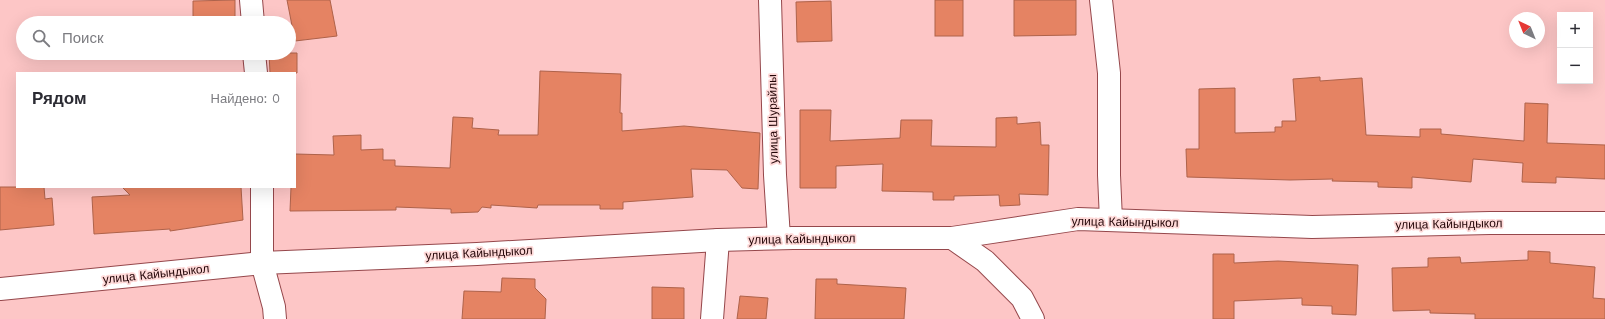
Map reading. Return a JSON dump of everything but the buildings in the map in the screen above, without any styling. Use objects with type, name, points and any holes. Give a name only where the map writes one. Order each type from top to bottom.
[{"type":"street","points":[[251,0],[252,16]]},
{"type":"street","name":"улица Шурайлы","points":[[770,0],[775,174],[779,238]]},
{"type":"street","points":[[1101,0],[1109,74],[1109,175],[1111,220]]},
{"type":"street","points":[[255,60],[256,72]]},
{"type":"street","points":[[262,188],[262,263],[274,307],[275,319]]},
{"type":"street","name":"улица Кайындыкол","points":[[0,289],[262,263],[469,254],[718,240],[779,238],[952,238],[1078,219],[1312,227],[1490,223],[1605,223]]},
{"type":"street","points":[[952,238],[985,261],[1022,298],[1033,319]]},
{"type":"street","points":[[712,319],[718,240]]}]
